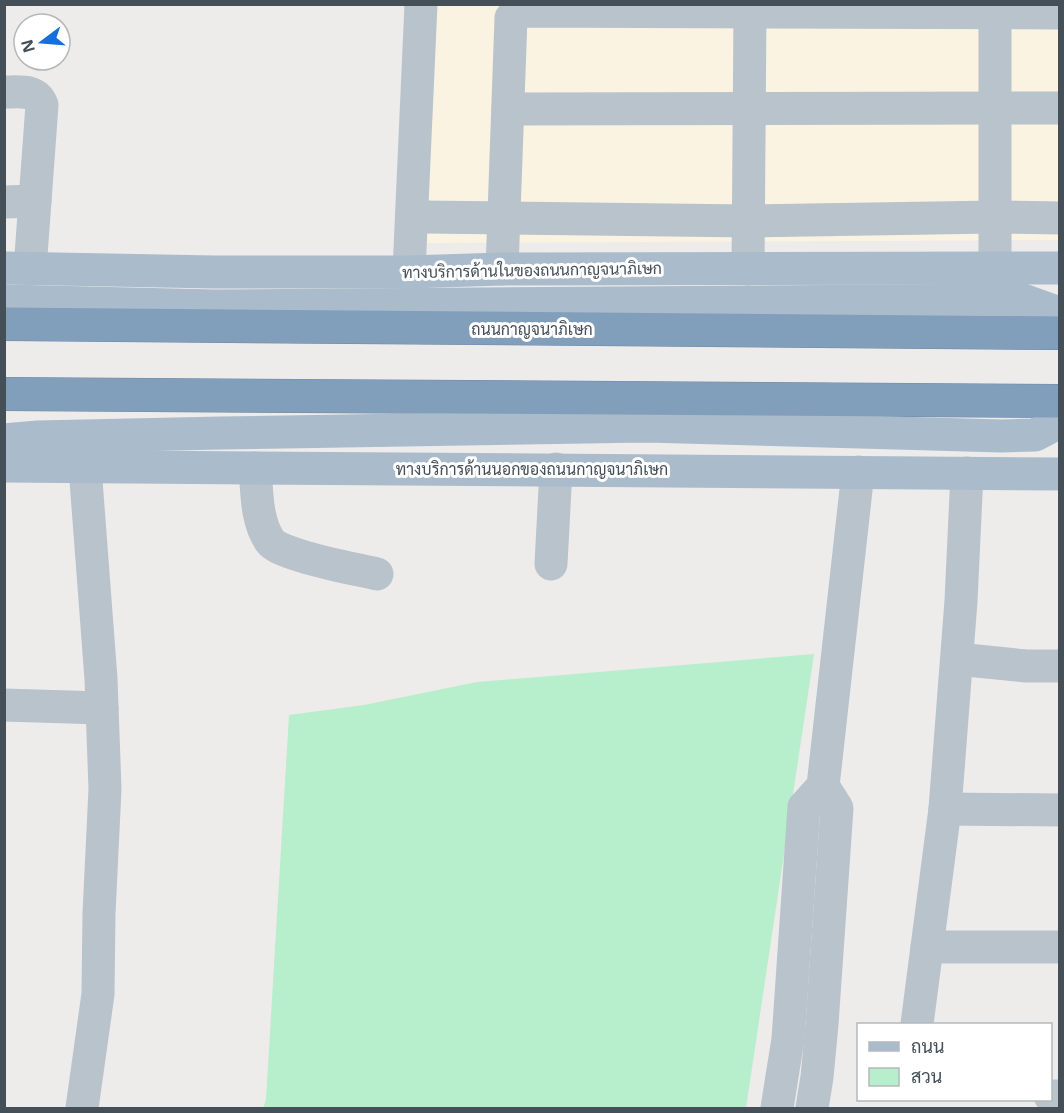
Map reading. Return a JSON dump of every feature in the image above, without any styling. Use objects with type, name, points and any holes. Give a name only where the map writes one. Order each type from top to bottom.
[{"type":"highway","name":"ถนนกาญจนาภิเษก","points":[[4,324],[1059,333]]},
{"type":"highway","points":[[4,394],[1059,401]]},
{"type":"main road","name":"ทางบริการด้านในของถนนกาญจนาภิเษก","points":[[17,268],[409,272],[502,269],[1059,268]]},
{"type":"main road","points":[[4,301],[215,306],[1023,300],[1051,310],[1059,318]]},
{"type":"main road","points":[[4,440],[38,437],[221,433],[647,426],[1002,436],[1035,435],[1059,422]]},
{"type":"main road","name":"ทางบริการด้านนอกของถนนกาญจนาภิเษก","points":[[4,466],[1059,474]]},
{"type":"street","points":[[409,272],[421,4]]},
{"type":"street","points":[[502,269],[511,18],[518,11],[1059,13]]},
{"type":"street","points":[[748,269],[750,11]]},
{"type":"street","points":[[995,12],[995,267]]},
{"type":"street","points":[[4,92],[33,93],[42,105],[20,202],[17,268]]},
{"type":"street","points":[[508,109],[1059,108]]},
{"type":"street","points":[[424,217],[750,221],[1059,218]]},
{"type":"street","points":[[82,1108],[98,994],[105,789],[86,467]]},
{"type":"street","points":[[255,468],[258,507],[271,543],[284,551],[376,574]]},
{"type":"street","points":[[551,564],[556,469]]},
{"type":"street","points":[[777,1108],[790,1022],[804,807],[823,786],[858,472]]},
{"type":"street","points":[[917,1023],[945,809],[957,659],[967,473]]},
{"type":"street","points":[[957,659],[1026,666],[1059,666]]},
{"type":"street","points":[[4,705],[102,708]]},
{"type":"street","points":[[812,1108],[822,1024],[837,808],[823,786]]},
{"type":"street","points":[[945,809],[1059,810]]},
{"type":"street","points":[[927,947],[1059,947]]},
{"type":"street","points":[[790,1022],[822,1024]]},
{"type":"shaded area","points":[[433,5],[1059,5],[1059,240],[424,243]]},
{"type":"green space","points":[[814,654],[746,1108],[263,1108],[266,1099],[289,715],[364,705],[477,682]]}]
